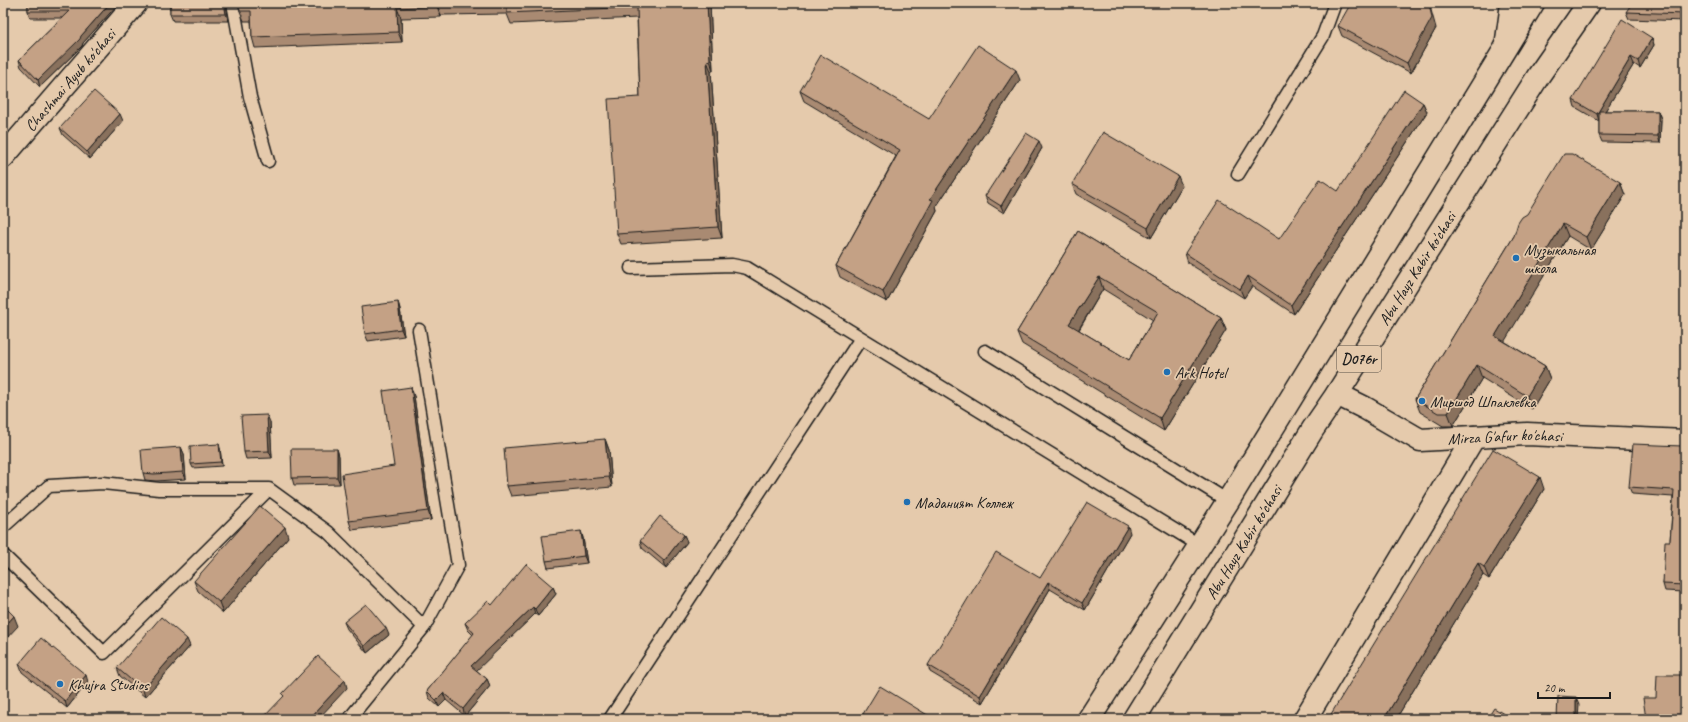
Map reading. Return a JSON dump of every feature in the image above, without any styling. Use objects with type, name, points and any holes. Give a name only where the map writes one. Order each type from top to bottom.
[{"type":"main road","name":"Chashmai Ayub ko'chasi","points":[[3,157],[136,3]]},
{"type":"main road","name":"D076r","points":[[1506,47],[1512,3]]},
{"type":"main road","name":"D076r","points":[[1089,719],[1228,501],[1533,3]]},
{"type":"main road","name":"Abu Hayz Kabir ko'chasi","points":[[1134,719],[1313,429],[1337,394],[1539,75],[1589,3]]},
{"type":"main road","name":"Mirza G'afur ko'chasi","points":[[1337,394],[1365,408],[1420,440],[1527,434],[1685,441]]},
{"type":"main road","points":[[1305,719],[1474,437]]},
{"type":"lane","points":[[234,3],[250,97],[268,161]]},
{"type":"lane","points":[[1238,174],[1323,36],[1335,3]]},
{"type":"lane","points":[[631,268],[732,265],[747,268],[1200,545]]},
{"type":"lane","points":[[349,719],[424,627],[458,565],[419,330]]},
{"type":"lane","points":[[610,719],[861,338]]},
{"type":"lane","points":[[985,351],[1228,501]]},
{"type":"lane","points":[[3,527],[49,486],[103,483],[158,489],[269,490],[328,532],[424,627]]},
{"type":"lane","points":[[3,555],[104,653],[269,490]]},
{"type":"building","points":[[28,3],[110,3],[80,39],[38,80],[19,60],[69,11],[28,11]]},
{"type":"building","points":[[170,3],[224,3],[226,14],[170,14]]},
{"type":"building","points":[[238,3],[507,3],[437,4],[437,6],[397,8],[398,32],[252,37],[251,11],[240,11]]},
{"type":"building","points":[[507,3],[707,3],[710,60],[707,61],[718,227],[617,234],[608,99],[640,97],[637,7],[507,13]]},
{"type":"building","points":[[1351,3],[1429,3],[1432,18],[1407,63],[1338,26]]},
{"type":"building","points":[[1632,3],[1685,3],[1685,14],[1626,12]]},
{"type":"building","points":[[1622,19],[1652,38],[1638,61],[1631,57],[1597,114],[1573,100]]},
{"type":"building","points":[[978,45],[1016,70],[930,199],[933,200],[883,292],[836,266],[900,150],[800,91],[821,55],[929,119]]},
{"type":"building","points":[[1404,90],[1423,103],[1291,305],[1248,276],[1240,289],[1185,253],[1219,200],[1279,239],[1320,179],[1338,191]]},
{"type":"building","points":[[94,91],[120,114],[87,152],[60,128]]},
{"type":"building","points":[[1599,111],[1658,111],[1658,136],[1599,135]]},
{"type":"building","points":[[1103,132],[1178,176],[1148,228],[1072,184]]},
{"type":"building","points":[[1026,133],[1039,141],[1001,206],[985,196]]},
{"type":"building","points":[[1564,154],[1572,154],[1620,182],[1586,237],[1563,224],[1495,336],[1545,366],[1527,396],[1477,365],[1448,413],[1438,413],[1415,399],[1514,236],[1518,223],[1522,217],[1527,214]]},
{"type":"building","points":[[1078,231],[1221,318],[1160,418],[1017,332]],"holes":[[[1099,277],[1158,312],[1129,360],[1069,324]]]},
{"type":"building","points":[[398,302],[401,329],[365,334],[361,307]]},
{"type":"building","points":[[411,387],[428,511],[349,521],[342,474],[394,466],[383,391]]},
{"type":"building","points":[[267,415],[269,451],[244,452],[241,416]]},
{"type":"building","points":[[605,439],[609,477],[507,486],[504,448]]},
{"type":"building","points":[[219,444],[221,462],[191,464],[190,446]]},
{"type":"building","points":[[1633,444],[1685,446],[1685,585],[1663,584],[1665,541],[1670,541],[1674,490],[1629,487]]},
{"type":"building","points":[[181,447],[183,472],[154,474],[143,473],[141,450]]},
{"type":"building","points":[[291,449],[337,449],[337,477],[292,478]]},
{"type":"building","points":[[1493,449],[1540,477],[1484,567],[1478,563],[1384,719],[1328,719]]},
{"type":"building","points":[[1087,502],[1128,526],[1082,603],[1048,582],[980,696],[928,665],[996,552],[1040,578]]},
{"type":"building","points":[[260,506],[285,527],[219,602],[194,581]]},
{"type":"building","points":[[660,516],[684,535],[664,561],[640,541]]},
{"type":"building","points":[[581,531],[584,556],[546,561],[542,536]]},
{"type":"building","points":[[526,564],[553,587],[535,609],[533,607],[471,666],[487,679],[463,709],[443,693],[436,700],[427,691],[474,633],[465,623],[488,601],[492,605]]},
{"type":"building","points":[[366,604],[386,628],[364,646],[344,622]]},
{"type":"building","points":[[3,605],[14,616],[3,628]]},
{"type":"building","points":[[161,617],[187,639],[143,690],[117,668]]},
{"type":"building","points":[[41,638],[86,675],[65,701],[19,664]]},
{"type":"building","points":[[318,656],[345,680],[309,719],[262,719],[284,696],[282,694]]},
{"type":"building","points":[[1657,675],[1681,675],[1682,719],[1646,719],[1643,698],[1656,698]]},
{"type":"building","points":[[880,686],[934,719],[860,719]]},
{"type":"building","points":[[1558,696],[1576,697],[1576,719],[1557,719]]},
{"type":"building","points":[[1494,708],[1512,719],[1487,719]]},
{"type":"place","name":"Музыкальная школа","points":[[1516,258]]},
{"type":"place","name":"Ark Hotel","points":[[1167,372]]},
{"type":"place","name":"Миршод Шпаклевка","points":[[1422,401]]},
{"type":"place","name":"Маданият Коллеж","points":[[907,502]]},
{"type":"place","name":"Khujra Studios","points":[[60,684]]}]
